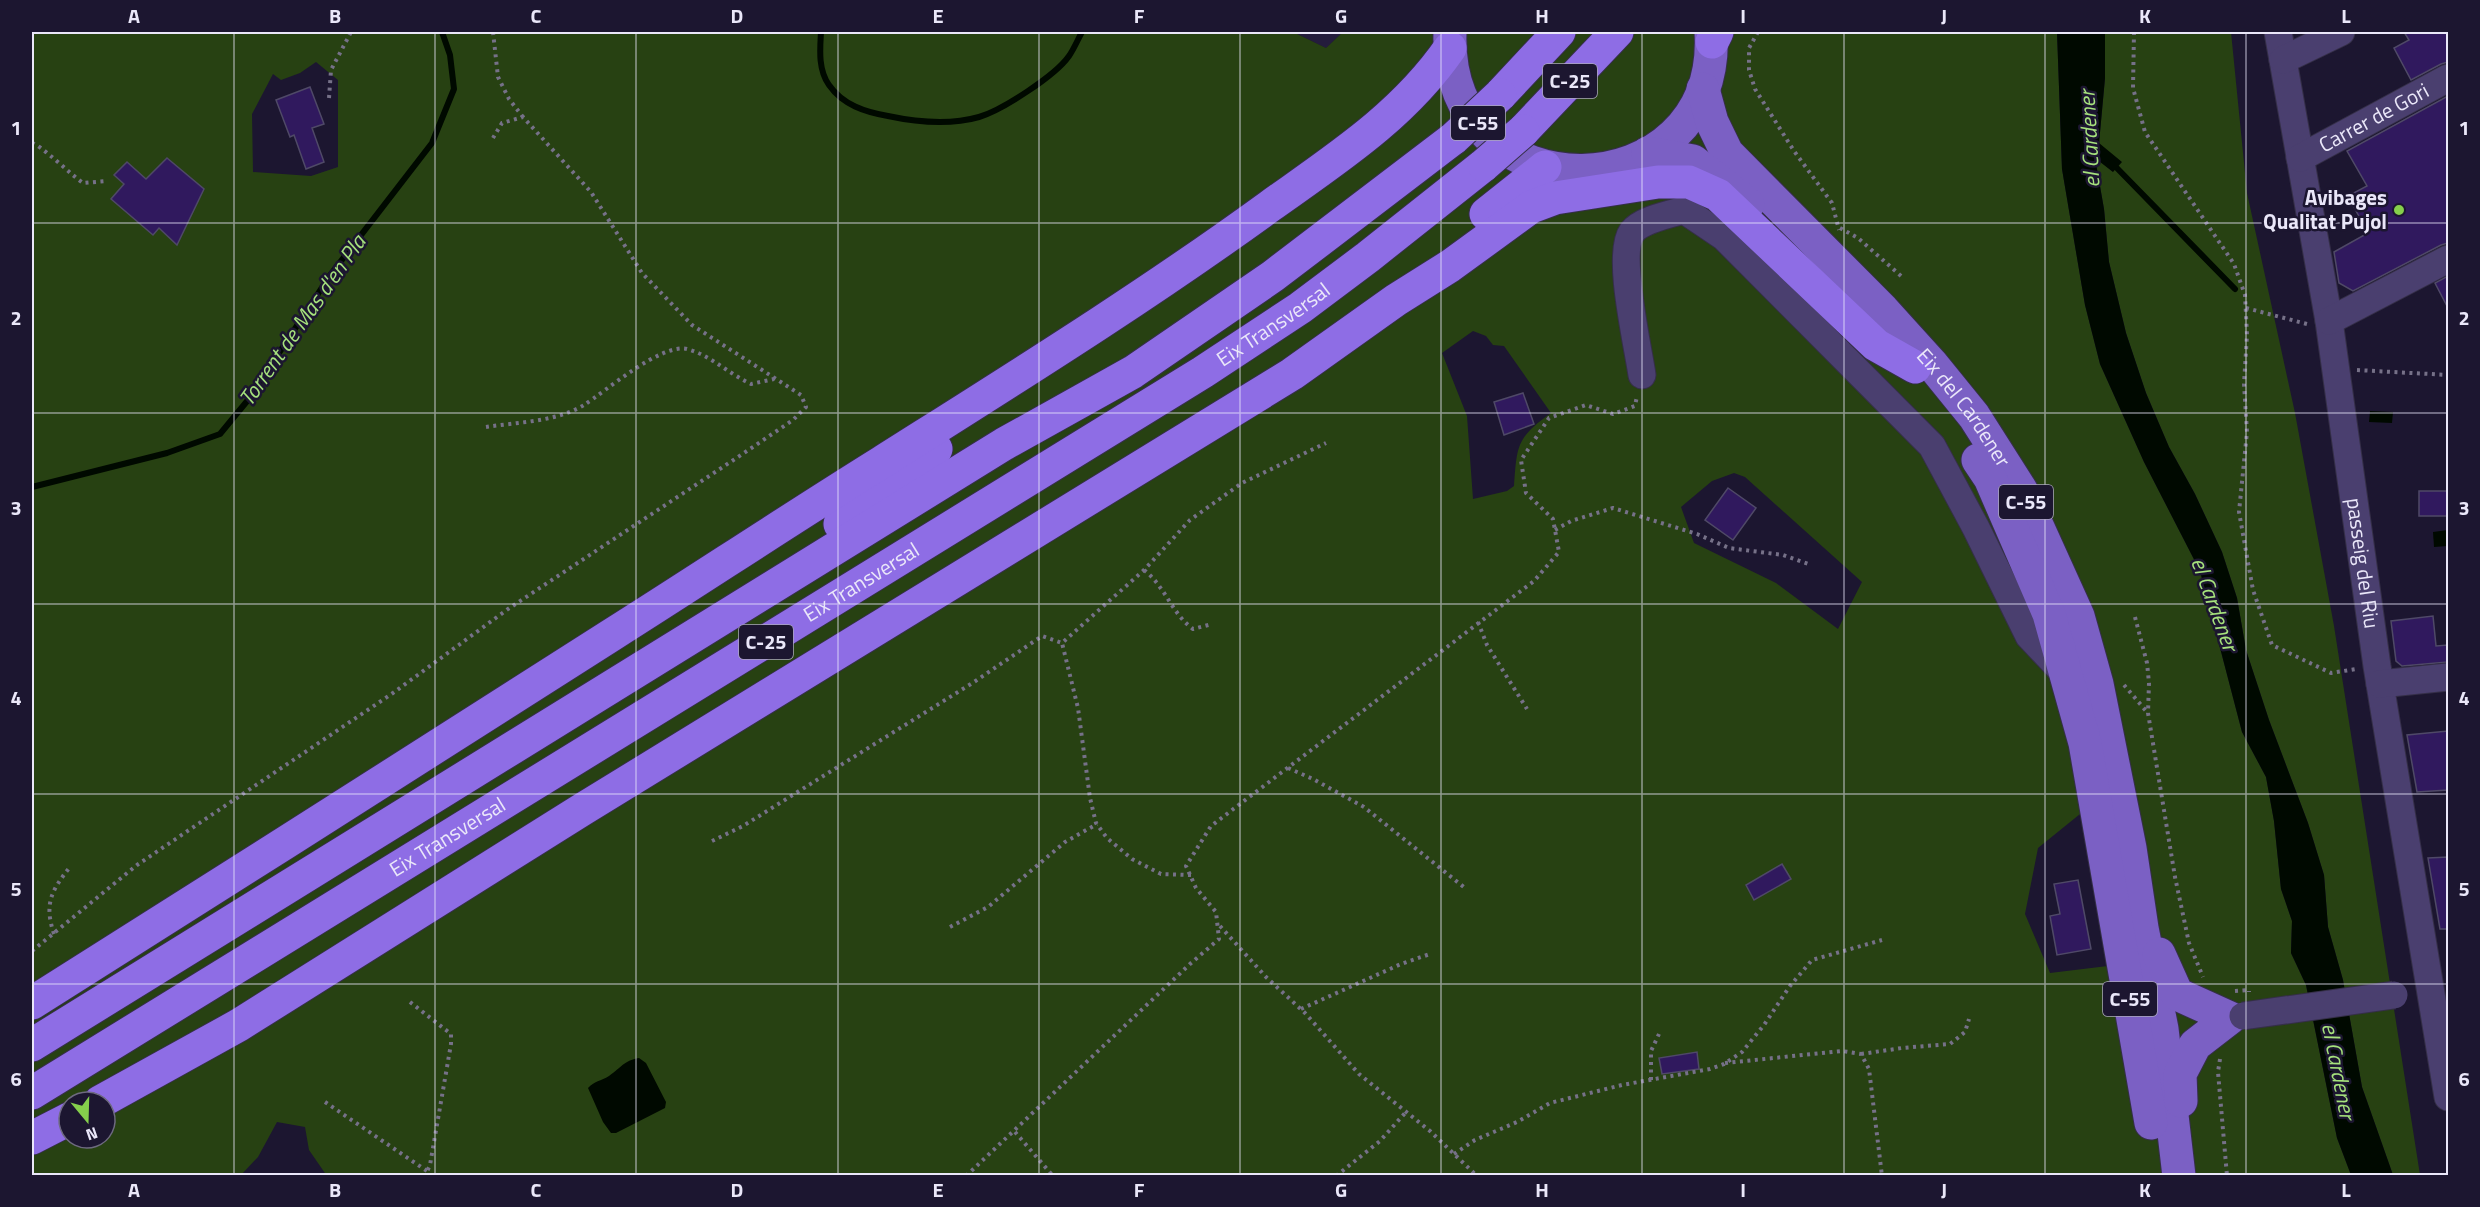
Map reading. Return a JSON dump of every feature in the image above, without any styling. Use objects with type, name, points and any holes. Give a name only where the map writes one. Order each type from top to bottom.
[{"type":"highway","name":"Eix Transversal","points":[[32,1045],[1004,444],[1133,372],[1273,276],[1454,138],[1500,95],[1559,32]]},
{"type":"highway","name":"Eix Transversal","points":[[32,1093],[1203,372],[1300,308],[1484,165],[1523,131],[1617,32]]},
{"type":"highway","points":[[32,1003],[353,800],[756,540],[1080,338],[1246,224],[1354,146],[1410,98],[1431,75],[1450,40]]},
{"type":"highway","points":[[1396,300],[1430,259],[1545,167]]},
{"type":"highway","points":[[117,1093],[239,1025],[583,809],[1292,374],[1396,300],[1450,266],[1531,207],[1555,198],[1658,182],[1689,182],[1718,195],[1876,345],[1915,367]]},
{"type":"highway","points":[[703,631],[1080,338]]},
{"type":"highway","points":[[486,815],[630,747],[789,656],[1186,440]]},
{"type":"highway","points":[[32,1138],[57,1125]]},
{"type":"main road","name":"C-55","points":[[1450,40],[1457,86],[1476,120],[1503,147],[1523,159],[1545,167],[1574,172],[1593,171],[1621,165],[1648,153],[1681,126],[1702,89],[1710,61],[1713,35]]},
{"type":"main road","name":"Eix del Cardener","points":[[1702,89],[1712,122],[1727,153],[1883,310],[1931,363],[1974,416],[2021,490],[2078,616],[2097,684],[2162,1029],[2170,1171]]},
{"type":"main road","name":"Eix del Cardener","points":[[1648,153],[1693,161],[1714,175],[1821,269],[1915,367],[1990,478],[2035,615],[2066,675],[2085,743],[2149,1106],[2170,1171]]},
{"type":"main road","name":"Eix del Cardener","points":[[2100,824],[2123,882],[2147,1013],[2162,1029]]},
{"type":"main road","name":"Eix del Cardener","points":[[2137,898],[2177,994],[2226,1012]]},
{"type":"main road","name":"C-55","points":[[2162,1029],[2176,1034],[2197,1034],[2226,1012]]},
{"type":"main road","points":[[2170,1171],[2181,1114],[2180,1074],[2195,1045],[2226,1012]]},
{"type":"street","name":"passeig del Riu","points":[[2278,32],[2300,159],[2318,323],[2335,369],[2379,675],[2439,989],[2448,1090]]},
{"type":"street","points":[[2283,60],[2341,32]]},
{"type":"street","name":"Carrer de Gori","points":[[2300,159],[2448,78]]},
{"type":"street","points":[[1642,375],[1626,269],[1626,249],[1633,231],[1659,216],[1684,210],[1724,237],[1932,446],[2035,615]]},
{"type":"street","points":[[2318,323],[2448,259]]},
{"type":"street","points":[[2379,675],[2448,677]]},
{"type":"street","points":[[2226,1012],[2439,989]]},
{"type":"path","points":[[329,98],[331,70],[351,32]]},
{"type":"path","points":[[32,951],[137,865],[383,699],[508,609],[793,420],[806,408],[801,396],[692,325],[642,273],[591,192],[509,99],[498,77],[493,32]]},
{"type":"path","points":[[1758,32],[1749,48],[1749,70],[1755,90],[1794,151],[1833,203],[1839,228],[1858,238],[1901,276]]},
{"type":"path","points":[[2134,32],[2133,88],[2145,132],[2234,264],[2245,295],[2247,335],[2244,384],[2247,432],[2240,512],[2253,590],[2272,645],[2331,673],[2379,675]]},
{"type":"path","points":[[493,138],[502,123],[523,117]]},
{"type":"path","points":[[32,143],[38,145],[82,183],[107,181]]},
{"type":"path","points":[[2246,308],[2318,323]]},
{"type":"path","points":[[486,428],[564,414],[583,406],[622,377],[662,353],[685,349],[751,384],[775,379]]},
{"type":"path","points":[[2335,369],[2448,375]]},
{"type":"path","points":[[966,1176],[1219,939],[1216,912],[1196,888],[1186,866],[1211,826],[1534,581],[1559,552],[1553,519],[1526,493],[1521,460],[1549,418],[1586,405],[1613,414],[1635,406],[1642,375]]},
{"type":"path","points":[[1062,643],[1144,570],[1190,520],[1242,483],[1326,443]]},
{"type":"path","points":[[1555,530],[1571,520],[1613,508],[1697,534],[1729,548],[1783,555],[1811,565]]},
{"type":"path","points":[[1144,570],[1157,580],[1183,621],[1194,629],[1212,624]]},
{"type":"path","points":[[2135,617],[2147,663],[2148,713],[2175,877],[2189,943],[2226,1012],[2218,1072],[2228,1176]]},
{"type":"path","points":[[1478,622],[1487,645],[1527,709]]},
{"type":"path","points":[[712,841],[743,826],[974,682],[1042,636],[1062,643]]},
{"type":"path","points":[[1062,643],[1078,708],[1090,798],[1097,824],[1107,838],[1132,859],[1161,874],[1191,875]]},
{"type":"path","points":[[2118,678],[2148,713]]},
{"type":"path","points":[[1287,768],[1313,779],[1364,807],[1465,888]]},
{"type":"path","points":[[950,927],[988,907],[1065,842],[1097,824]]},
{"type":"path","points":[[54,934],[48,916],[52,889],[70,867]]},
{"type":"path","points":[[1219,925],[1359,1074],[1406,1112],[1477,1176]]},
{"type":"path","points":[[1724,1064],[1742,1052],[1812,960],[1882,940]]},
{"type":"path","points":[[1300,1009],[1401,964],[1430,954]]},
{"type":"path","points":[[325,1102],[426,1173],[451,1034],[410,1002]]},
{"type":"path","points":[[1454,1154],[1475,1140],[1517,1122],[1550,1103],[1710,1069],[1724,1064],[1842,1051],[1861,1054],[1950,1044],[1965,1032],[1969,1019]]},
{"type":"path","points":[[1651,1080],[1651,1051],[1659,1034]]},
{"type":"path","points":[[1861,1054],[1869,1070],[1882,1176]]},
{"type":"path","points":[[1336,1176],[1380,1141],[1406,1112]]},
{"type":"path","points":[[1015,1132],[1053,1176]]},
{"type":"shaded area","points":[[1293,32],[1343,32],[1326,48]]},
{"type":"green space","points":[[32,32],[1293,32],[1326,48],[1343,32],[2057,32],[2062,169],[2085,305],[2100,364],[2144,462],[2200,571],[2242,732],[2266,777],[2274,821],[2281,889],[2292,921],[2291,953],[2306,985],[2337,1138],[2351,1175],[327,1176],[309,1150],[305,1127],[277,1122],[258,1157],[241,1175],[32,1175]],"holes":[[[316,62],[338,80],[338,167],[311,176],[253,172],[252,114],[273,74],[281,80],[300,73]],[[1473,331],[1486,336],[1493,345],[1504,346],[1551,413],[1531,429],[1520,444],[1514,486],[1507,491],[1473,499],[1467,416],[1442,353]],[[1734,473],[1745,477],[1862,582],[1838,629],[1776,583],[1694,543],[1681,507],[1712,481]],[[2085,810],[2116,965],[2050,973],[2025,914],[2038,848]]]},
{"type":"green space","points":[[2105,32],[2231,32],[2247,193],[2295,413],[2334,626],[2420,1175],[2393,1175],[2362,1087],[2343,980],[2328,927],[2324,875],[2308,823],[2269,720],[2246,650],[2237,598],[2222,552],[2195,494],[2169,447],[2146,393],[2126,333],[2109,262],[2104,209],[2095,157],[2113,172],[2099,143],[2105,78]]},
{"type":"water","name":"el Cardener","points":[[2057,32],[2105,32],[2105,78],[2099,143],[2122,162],[2113,172],[2095,158],[2104,209],[2109,262],[2126,333],[2146,393],[2169,447],[2195,494],[2222,552],[2237,598],[2246,650],[2269,720],[2308,823],[2324,875],[2328,927],[2343,980],[2362,1087],[2393,1175],[2351,1175],[2337,1138],[2306,985],[2291,953],[2292,921],[2281,889],[2274,821],[2266,777],[2242,732],[2200,571],[2144,462],[2100,364],[2085,305],[2062,169]]},
{"type":"water","points":[[2370,411],[2393,412],[2392,423],[2369,422]]},
{"type":"water","points":[[2448,530],[2448,546],[2434,547],[2433,532]]},
{"type":"water","points":[[639,1058],[646,1063],[666,1102],[665,1108],[616,1133],[611,1133],[603,1122],[588,1088],[626,1063]]},
{"type":"building","points":[[2404,32],[2448,32],[2448,62],[2411,80],[2394,48],[2409,40]]},
{"type":"building","points":[[310,87],[324,124],[312,128],[324,162],[306,169],[294,135],[290,137],[276,100]]},
{"type":"building","name":"Avibages Qualitat Pujol","points":[[2448,96],[2448,243],[2353,291],[2339,283],[2334,252],[2368,233],[2348,196],[2367,186],[2347,151]]},
{"type":"building","points":[[167,158],[204,189],[177,245],[159,228],[153,235],[111,199],[124,184],[114,175],[127,162],[146,179]]},
{"type":"building","points":[[2448,276],[2448,308],[2435,283]]},
{"type":"building","points":[[1523,393],[1534,424],[1504,435],[1494,402]]},
{"type":"building","points":[[1728,488],[1756,508],[1733,540],[1705,520]]},
{"type":"building","points":[[2419,491],[2448,491],[2448,516],[2419,516]]},
{"type":"building","points":[[2433,616],[2436,646],[2448,645],[2448,662],[2402,666],[2396,661],[2391,621]]},
{"type":"building","points":[[2448,731],[2448,790],[2417,792],[2407,735]]},
{"type":"building","points":[[2448,857],[2448,929],[2440,929],[2428,858]]},
{"type":"building","points":[[1782,864],[1791,879],[1754,900],[1746,885]]},
{"type":"building","points":[[2078,880],[2091,949],[2057,955],[2050,916],[2060,914],[2054,884]]},
{"type":"building","points":[[1697,1052],[1699,1069],[1662,1074],[1659,1058]]},
{"type":"waterway","name":"Torrent de Mas d'en Pla","points":[[32,487],[167,453],[220,434],[248,400],[331,274],[432,143],[454,89],[450,55],[442,32]]},
{"type":"waterway","name":"Torrent de Mas d'en Pla","points":[[821,32],[820,59],[823,73],[829,85],[841,98],[863,110],[910,120],[934,122],[968,120],[1001,107],[1027,91],[1062,64],[1071,53],[1082,32]]},
{"type":"waterway","name":"el Cardener","points":[[2112,163],[2235,289]]},
{"type":"place","name":"Avibages Qualitat Pujol","points":[[2399,210]]}]
